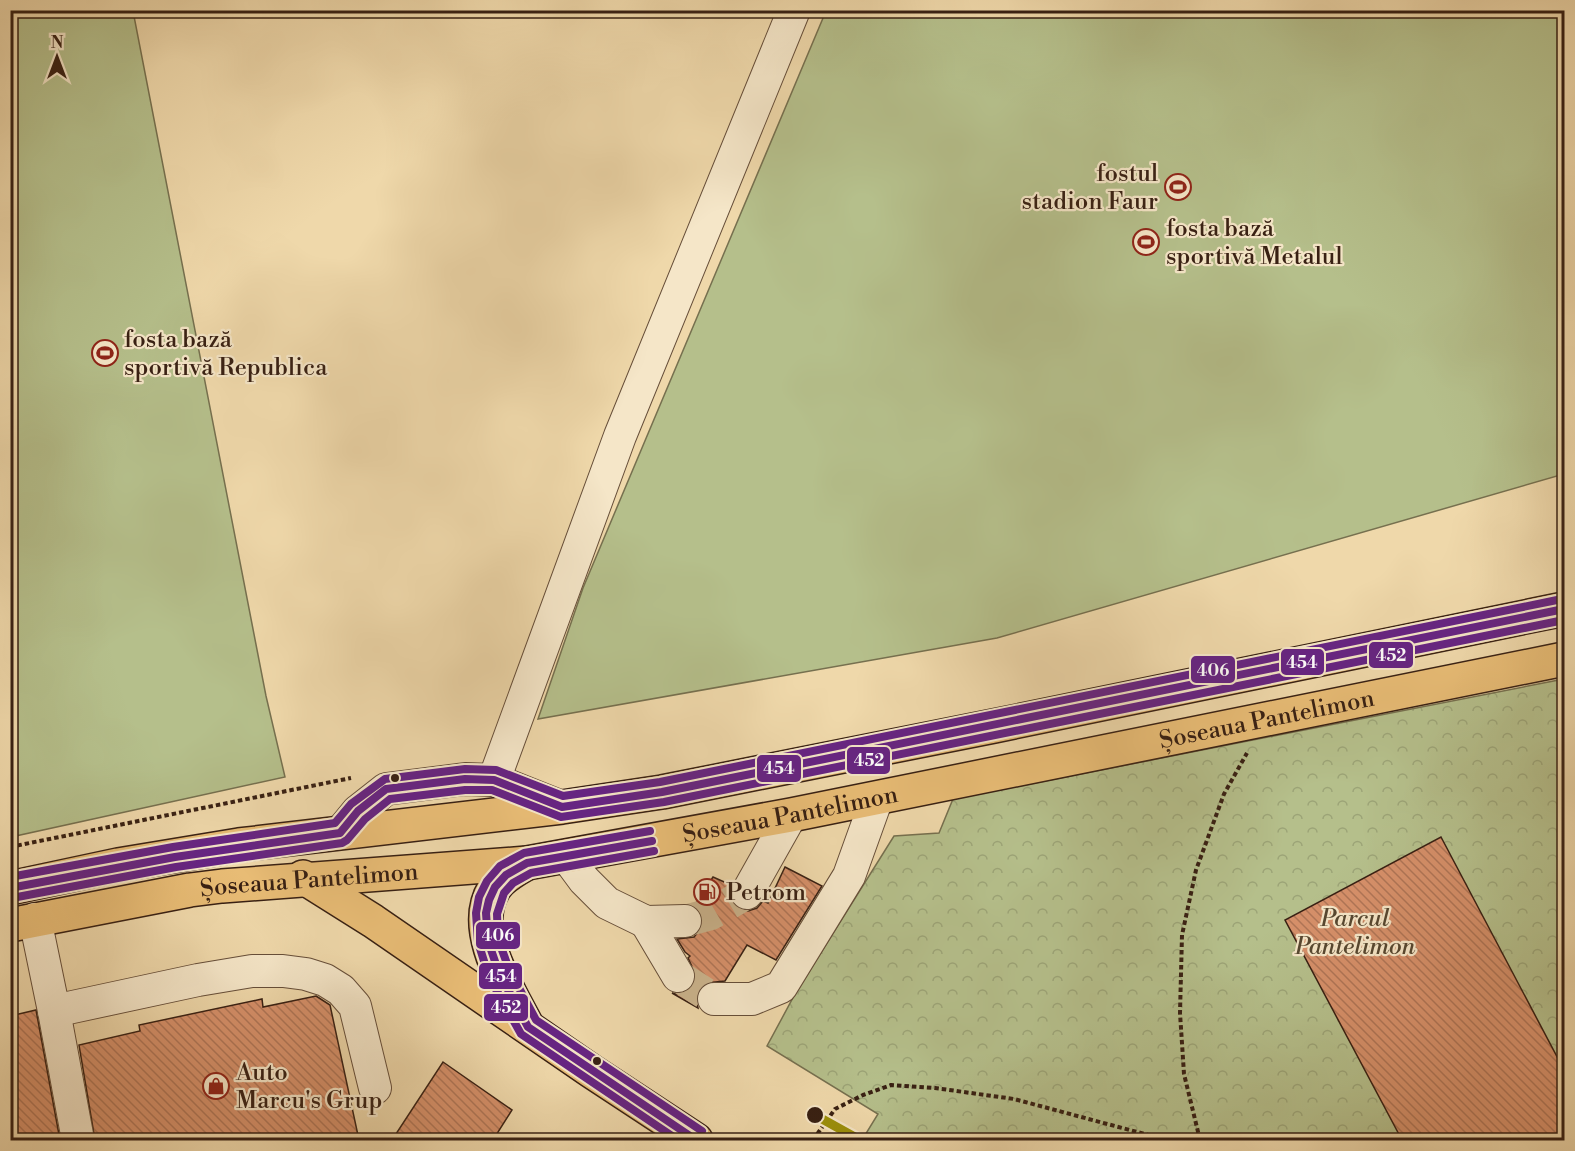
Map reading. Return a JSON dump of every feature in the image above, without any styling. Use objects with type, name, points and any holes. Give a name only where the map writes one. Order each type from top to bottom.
[{"type":"main road","name":"Șoseaua Pantelimon","points":[[10,888],[118,865],[239,845],[562,807],[662,792],[1564,609]]},
{"type":"main road","name":"Șoseaua Pantelimon","points":[[23,922],[190,890],[526,863],[567,857],[877,798],[1564,659]]},
{"type":"main road","points":[[307,879],[340,833]]},
{"type":"main road","points":[[239,845],[307,879],[373,921],[696,1140]]},
{"type":"main road","points":[[526,863],[507,875],[495,887],[486,913],[488,941],[495,962],[528,1027]]},
{"type":"lane","points":[[494,780],[620,436],[794,10]]},
{"type":"lane","points":[[340,833],[358,811],[386,789],[465,779],[494,780],[562,807]]},
{"type":"lane","points":[[714,999],[752,999],[781,987],[849,876],[877,798]]},
{"type":"lane","points":[[747,893],[790,815]]},
{"type":"lane","points":[[567,857],[584,880],[607,903],[646,922],[685,921]]},
{"type":"lane","points":[[23,922],[54,1011],[78,1140]]},
{"type":"lane","points":[[646,922],[678,976]]},
{"type":"lane","points":[[54,1011],[198,980],[252,971],[306,974],[325,980],[341,990],[355,1006],[375,1088]]},
{"type":"path","points":[[1200,1140],[1184,1074],[1180,1013],[1182,935],[1196,870],[1224,794],[1250,746],[1271,718]]},
{"type":"path","points":[[10,847],[356,776]]},
{"type":"path","points":[[813,1140],[836,1109],[863,1095],[891,1085],[935,1088],[1014,1099],[1167,1140]]},
{"type":"green space","name":"fosta bază sportivă Republica","points":[[10,11],[133,11],[266,696],[285,777],[11,837]]},
{"type":"green space","name":"fosta bază sportivă Metalul","points":[[826,11],[1564,11],[1564,474],[997,638],[538,719],[583,588]]},
{"type":"green space","name":"Parcul Pantelimon","points":[[1564,679],[1564,1140],[862,1140],[878,1114],[767,1046],[795,994],[894,836],[939,833],[953,799]]},
{"type":"building","points":[[1441,837],[1564,1070],[1564,1130],[1545,1140],[1402,1140],[1285,920]]},
{"type":"building","points":[[785,867],[822,886],[776,960],[747,945],[725,981],[706,983],[699,990],[696,998],[698,1008],[672,993],[687,992],[694,984],[696,975],[688,958],[690,956],[677,939],[694,937],[700,930],[703,920],[701,912],[694,906],[713,877],[731,885],[729,894],[732,903],[739,909],[748,911],[757,908],[763,901],[768,903]]},
{"type":"building","name":"Auto Marcu's Grup","points":[[316,996],[330,1005],[359,1140],[95,1140],[79,1045],[140,1031],[139,1025],[262,999],[263,1007]]},
{"type":"building","points":[[36,1010],[60,1140],[10,1140],[10,1016]]},
{"type":"building","points":[[443,1062],[512,1110],[493,1140],[392,1140]]},
{"type":"tunnel","points":[[685,921],[711,914],[747,893]]},
{"type":"tunnel","points":[[678,976],[714,999]]},
{"type":"transit line","name":"406","points":[[10,877],[173,847],[335,823],[351,804],[385,779],[465,769],[496,770],[563,796],[660,782],[1562,599]]},
{"type":"transit line","name":"454","points":[[10,888],[175,857],[340,833],[358,811],[386,789],[465,779],[494,780],[562,807],[662,792],[1564,609]]},
{"type":"transit line","name":"452","points":[[12,898],[176,867],[342,843],[365,819],[390,799],[465,790],[492,790],[561,817],[664,802],[1564,620]]},
{"type":"transit line","name":"452","points":[[650,831],[524,853],[500,866],[487,881],[479,897],[476,913],[478,942],[489,977],[521,1034],[678,1140]]},
{"type":"transit line","name":"454","points":[[652,841],[527,863],[506,875],[495,887],[489,900],[486,913],[488,941],[499,973],[528,1027],[696,1140]]},
{"type":"transit line","name":"406","points":[[654,851],[531,873],[513,883],[504,893],[497,914],[498,939],[509,969],[536,1020],[702,1131]]},
{"type":"transit line","points":[[815,1115],[860,1140]]},
{"type":"place","name":"fostul stadion Faur","points":[[1178,187]]},
{"type":"place","name":"fosta bază sportivă Metalul","points":[[1146,242]]},
{"type":"place","name":"fosta bază sportivă Republica","points":[[105,353]]},
{"type":"place","name":"Petrom","points":[[707,892]]},
{"type":"place","name":"Auto Marcu's Grup","points":[[216,1086]]}]
